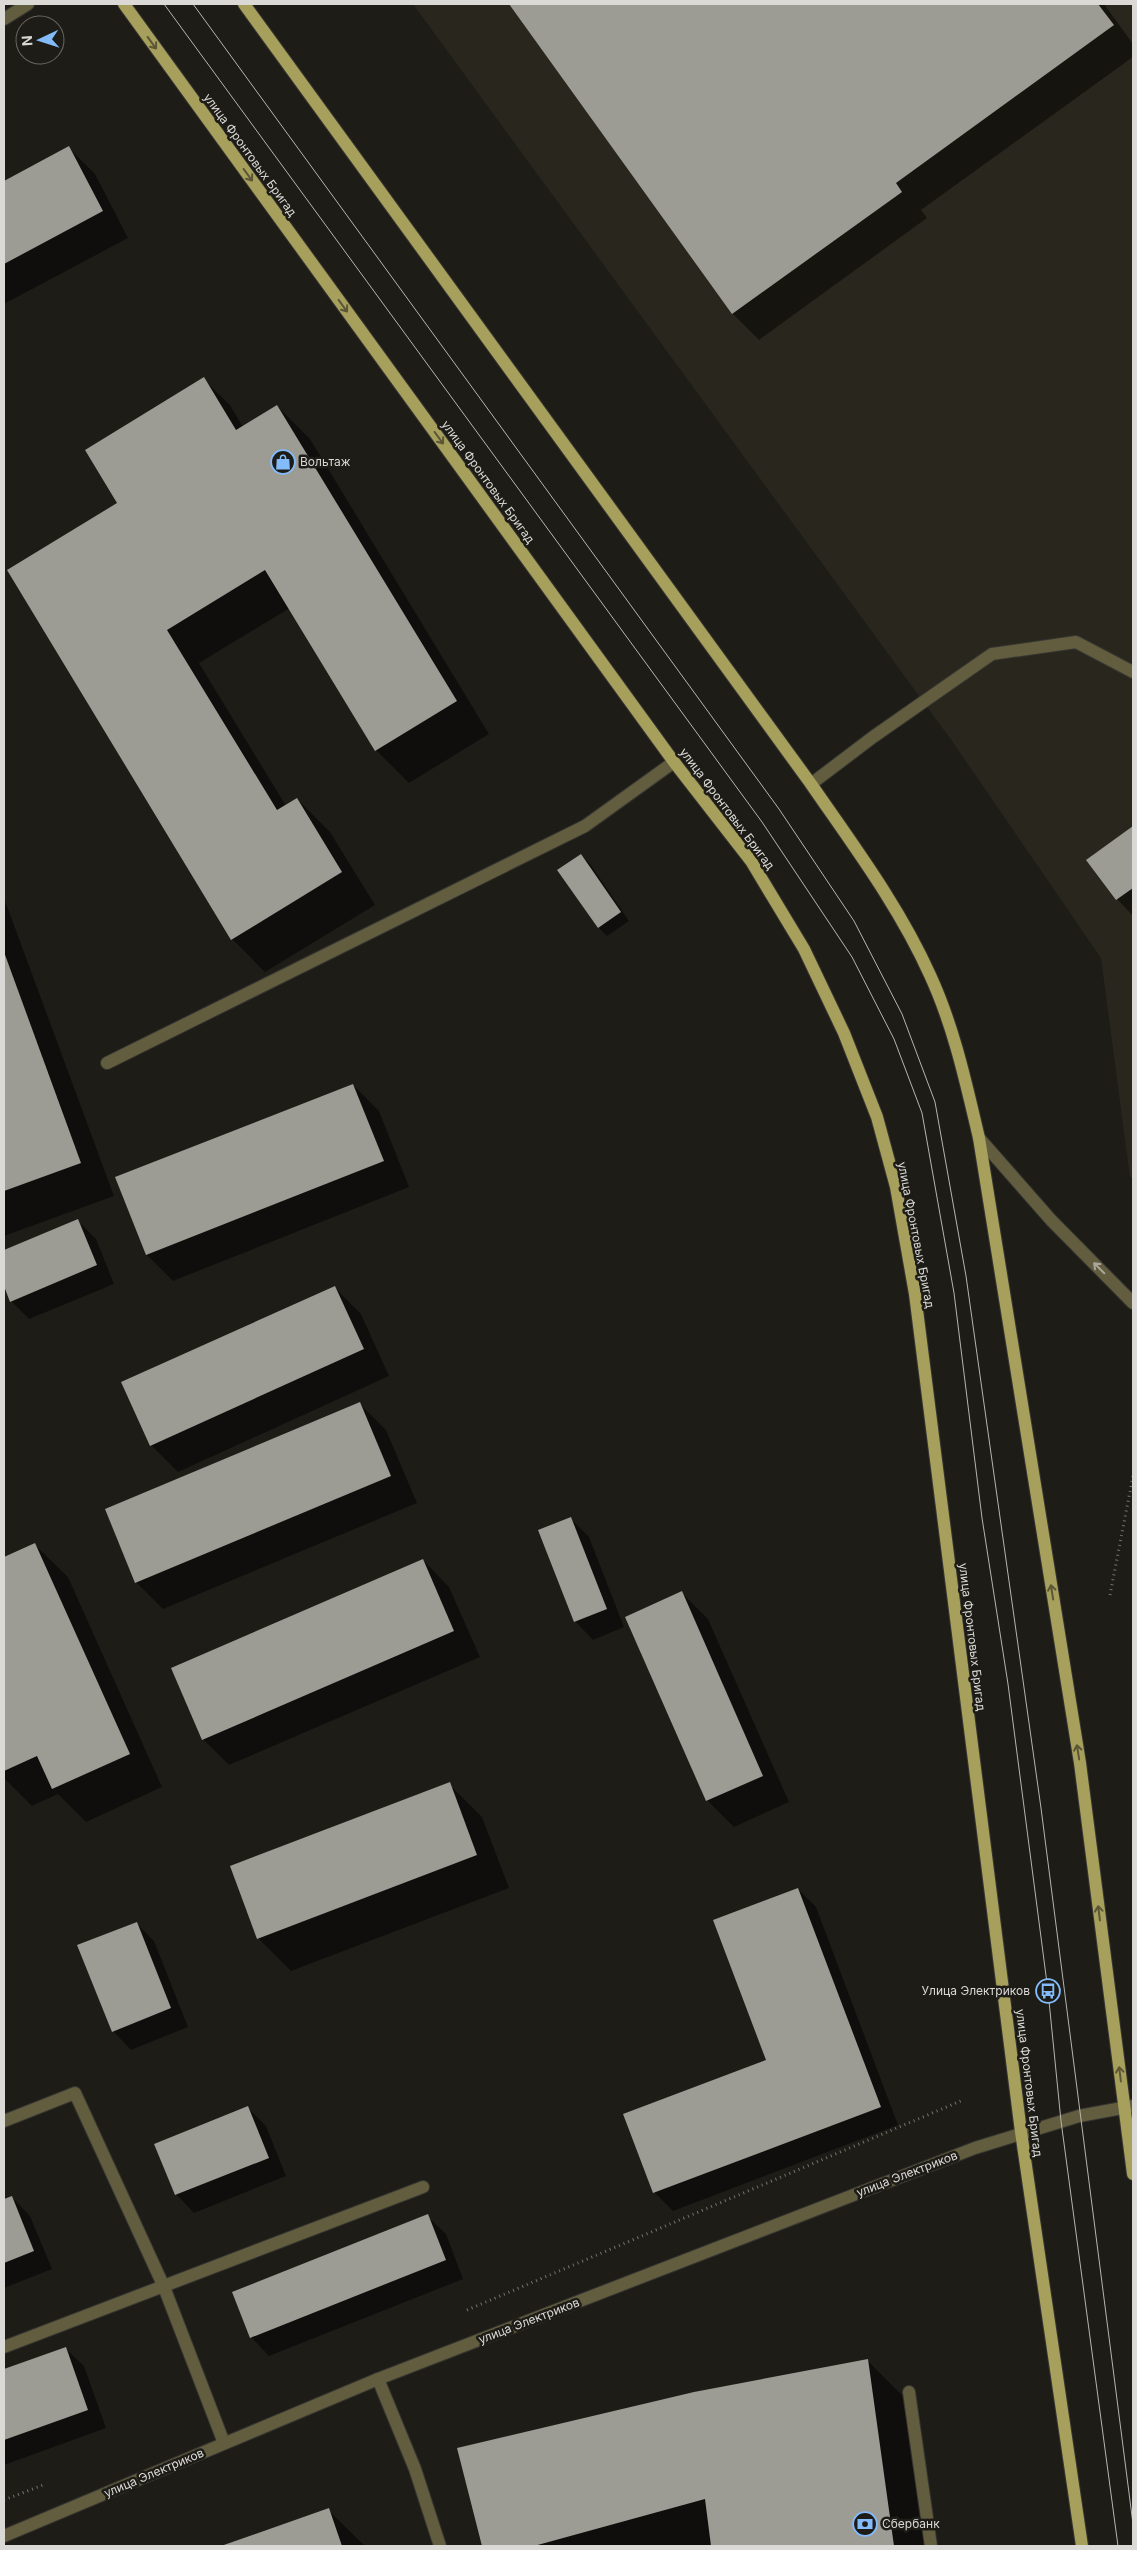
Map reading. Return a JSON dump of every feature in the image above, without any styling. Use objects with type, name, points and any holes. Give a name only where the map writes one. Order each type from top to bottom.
[{"type":"main road","name":"улица Фронтовых Бригад","points":[[124,4],[674,762],[751,861],[804,949],[844,1033],[877,1117],[896,1188],[915,1294],[1021,2132],[1082,2546]]},
{"type":"main road","points":[[244,4],[811,784],[880,884],[930,974],[959,1053],[979,1138],[1080,1763],[1129,2107],[1133,2174]]},
{"type":"lane","points":[[4,19],[28,4]]},
{"type":"lane","points":[[811,784],[873,737],[992,654],[1076,642],[1133,672]]},
{"type":"lane","points":[[107,1063],[585,826],[674,762]]},
{"type":"lane","points":[[979,1138],[1052,1220],[1133,1302]]},
{"type":"lane","points":[[4,2121],[75,2093],[164,2287],[224,2443]]},
{"type":"lane","name":"улица Электриков","points":[[4,2536],[378,2379],[966,2152],[1021,2132],[1061,2121],[1129,2107]]},
{"type":"lane","points":[[4,2346],[164,2287],[423,2187]]},
{"type":"lane","points":[[378,2379],[415,2469],[440,2546]]},
{"type":"lane","points":[[909,2392],[931,2546]]},
{"type":"path","points":[[1110,1595],[1133,1476]]},
{"type":"path","points":[[460,2313],[963,2100]]},
{"type":"path","points":[[4,2500],[49,2482]]},
{"type":"shaded area","points":[[413,4],[1133,4],[1133,1177],[1130,1177],[1101,958],[952,741]]},
{"type":"building","points":[[509,4],[1098,4],[1114,25],[896,183],[902,192],[732,314]]},
{"type":"building","points":[[69,146],[103,211],[4,264],[4,181]]},
{"type":"building","points":[[204,377],[236,430],[277,405],[457,701],[375,751],[265,570],[167,630],[277,810],[297,798],[342,872],[231,940],[7,570],[117,503],[85,450]]},
{"type":"building","points":[[1133,826],[1133,888],[1116,900],[1086,860]]},
{"type":"building","points":[[581,854],[621,912],[598,928],[557,870]]},
{"type":"building","points":[[4,952],[81,1163],[4,1191]]},
{"type":"building","points":[[353,1084],[384,1161],[146,1255],[115,1177]]},
{"type":"building","points":[[78,1219],[97,1265],[10,1302],[4,1286],[4,1250]]},
{"type":"building","points":[[335,1286],[364,1349],[150,1446],[121,1382]]},
{"type":"building","points":[[360,1402],[391,1476],[135,1583],[105,1509]]},
{"type":"building","points":[[571,1517],[607,1609],[574,1622],[538,1530]]},
{"type":"building","points":[[35,1543],[130,1754],[52,1789],[37,1756],[4,1771],[4,1557]]},
{"type":"building","points":[[423,1559],[454,1631],[202,1740],[171,1668]]},
{"type":"building","points":[[682,1591],[763,1776],[706,1801],[625,1617]]},
{"type":"building","points":[[450,1782],[477,1855],[257,1939],[230,1866]]},
{"type":"building","points":[[798,1888],[881,2107],[653,2193],[623,2114],[766,2060],[713,1920]]},
{"type":"building","points":[[137,1922],[171,2008],[112,2032],[77,1945]]},
{"type":"building","points":[[248,2106],[269,2158],[175,2195],[154,2144]]},
{"type":"building","points":[[12,2196],[34,2251],[4,2263],[4,2199]]},
{"type":"building","points":[[428,2214],[446,2260],[250,2338],[232,2292]]},
{"type":"building","points":[[66,2347],[88,2410],[4,2440],[4,2369]]},
{"type":"building","points":[[868,2359],[894,2546],[711,2546],[705,2499],[534,2546],[482,2546],[457,2448],[694,2392]]},
{"type":"building","points":[[329,2508],[342,2546],[221,2546]]},
{"type":"tram line","points":[[164,4],[762,822],[852,957],[894,1039],[922,1113],[954,1293],[982,1518],[1008,1684],[1048,1991],[1061,2121],[1118,2546]]},
{"type":"tram line","points":[[193,4],[779,809],[854,921],[902,1014],[935,1102],[966,1276],[1041,1808],[1133,2524]]},
{"type":"place","name":"Вольтаж","points":[[283,462]]},
{"type":"place","name":"Улица Электриков","points":[[1048,1991]]},
{"type":"place","name":"Сбербанк","points":[[865,2524]]}]
